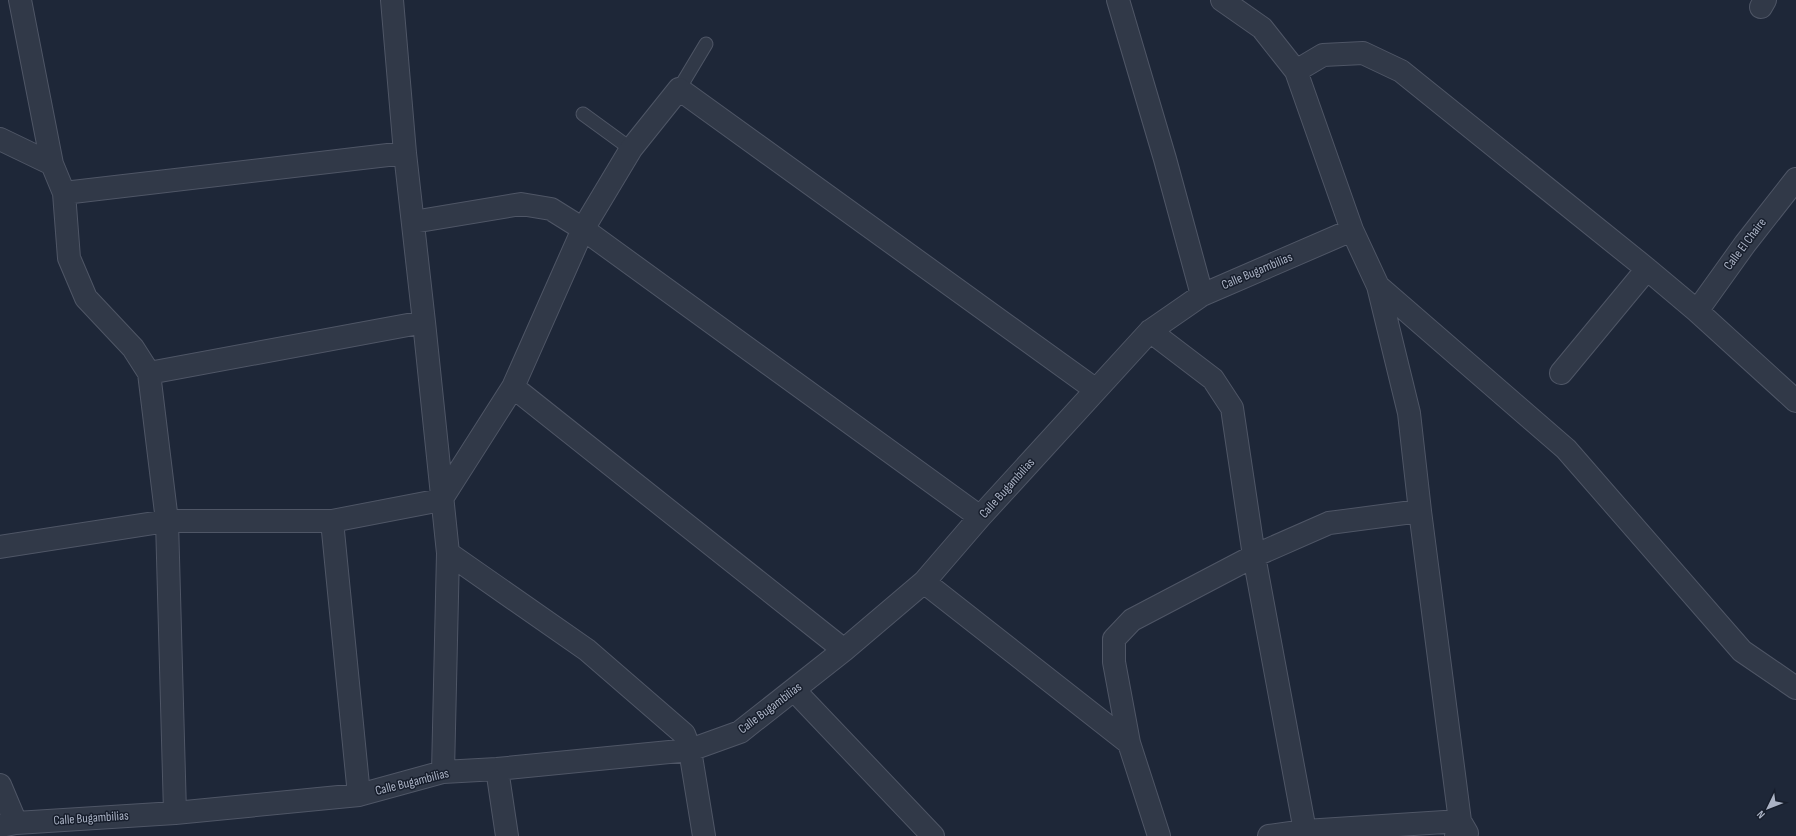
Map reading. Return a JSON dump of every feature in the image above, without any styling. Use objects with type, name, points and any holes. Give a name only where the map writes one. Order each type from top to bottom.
[{"type":"street","points":[[20,0],[52,164],[64,193],[69,258],[86,298],[133,348],[149,373],[167,521],[175,813]]},
{"type":"street","points":[[392,0],[405,153],[424,322],[441,500],[448,553],[443,772]]},
{"type":"street","points":[[1118,0],[1202,295]]},
{"type":"street","points":[[1222,0],[1262,28],[1296,71],[1352,230],[1378,286],[1409,413],[1420,511],[1462,831],[1305,831],[1268,836]]},
{"type":"street","points":[[1296,71],[1323,55],[1363,53],[1401,71],[1647,269],[1796,401]]},
{"type":"street","points":[[0,547],[167,521],[332,521],[441,500],[513,387],[583,229],[631,148],[679,89],[1096,390]]},
{"type":"street","points":[[0,139],[52,164]]},
{"type":"street","points":[[64,193],[405,153]]},
{"type":"street","name":"Calle El Chaire","points":[[1696,311],[1745,244],[1796,179]]},
{"type":"street","points":[[413,222],[521,204],[551,209],[583,229],[980,517]]},
{"type":"street","name":"Calle Bugambilias","points":[[8,824],[175,813],[360,795],[443,772],[497,769],[690,750],[740,732],[844,650],[924,582],[980,517],[1150,331],[1202,295],[1352,230]]},
{"type":"street","points":[[1561,373],[1647,269]]},
{"type":"street","points":[[1378,286],[1566,449],[1742,651],[1796,688]]},
{"type":"street","points":[[149,373],[424,322]]},
{"type":"street","points":[[1150,331],[1213,379],[1232,408],[1254,556],[1305,831]]},
{"type":"street","points":[[513,387],[844,650]]},
{"type":"street","points":[[1159,836],[1128,743],[1114,662],[1114,639],[1132,620],[1254,556],[1329,523],[1420,511]]},
{"type":"street","points":[[332,521],[360,795]]},
{"type":"street","points":[[448,553],[587,650],[684,734],[690,750],[704,836]]},
{"type":"street","points":[[924,582],[1128,743]]},
{"type":"street","points":[[794,690],[933,836]]},
{"type":"street","points":[[497,769],[507,836]]},
{"type":"street","points":[[0,785],[8,824]]},
{"type":"lane","points":[[679,89],[706,44]]},
{"type":"lane","points":[[583,114],[631,148]]}]
